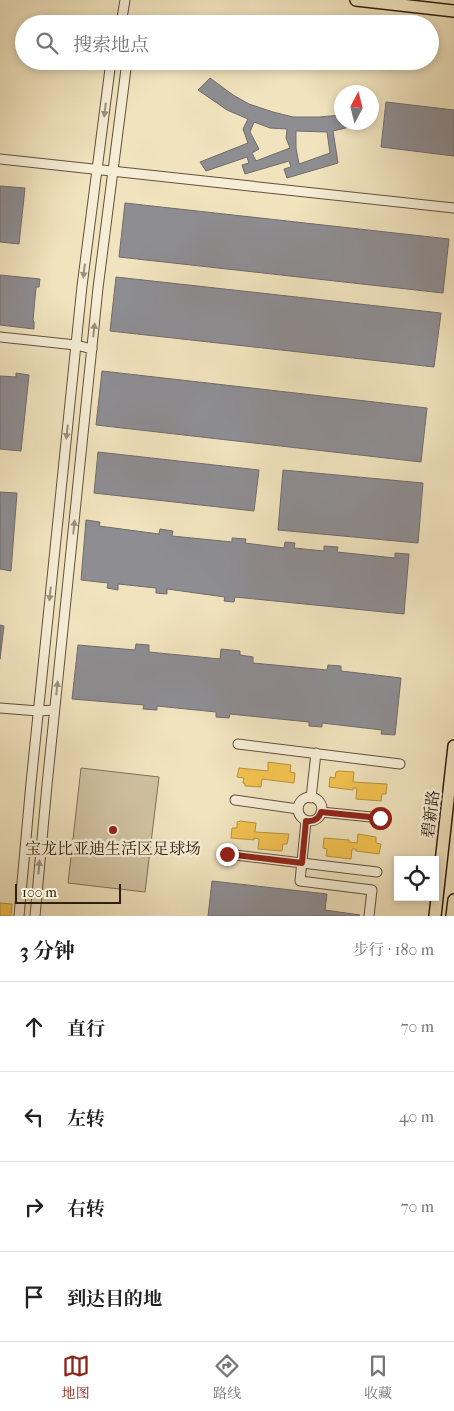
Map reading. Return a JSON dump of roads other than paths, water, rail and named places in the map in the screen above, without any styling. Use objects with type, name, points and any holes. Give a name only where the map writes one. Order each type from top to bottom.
[{"type":"main road","points":[[356,0],[454,11]]},
{"type":"main road","name":"碧新路","points":[[435,916],[454,746]]},
{"type":"main road","points":[[452,916],[454,900]]},
{"type":"street","points":[[123,15],[126,0]]},
{"type":"street","points":[[124,11],[124,15]]},
{"type":"street","points":[[19,916],[76,345],[110,70]]},
{"type":"street","points":[[35,916],[54,710],[92,349],[127,70]]},
{"type":"street","points":[[0,159],[454,208]]},
{"type":"street","points":[[0,337],[76,345],[92,349]]},
{"type":"street","points":[[0,708],[38,712],[54,710]]},
{"type":"street","points":[[238,744],[400,764]]},
{"type":"street","points":[[311,798],[316,753]]},
{"type":"street","points":[[311,798],[318,801],[322,808],[320,816],[314,821],[306,821],[300,816],[298,808],[298,805],[304,799],[311,798]]},
{"type":"street","points":[[235,800],[298,808]]},
{"type":"street","points":[[321,812],[380,818]]},
{"type":"street","points":[[306,821],[300,881],[372,890],[369,916]]},
{"type":"street","points":[[227,854],[377,872]]},
{"type":"place","name":"宝龙比亚迪生活区足球场","points":[[113,830]]}]
